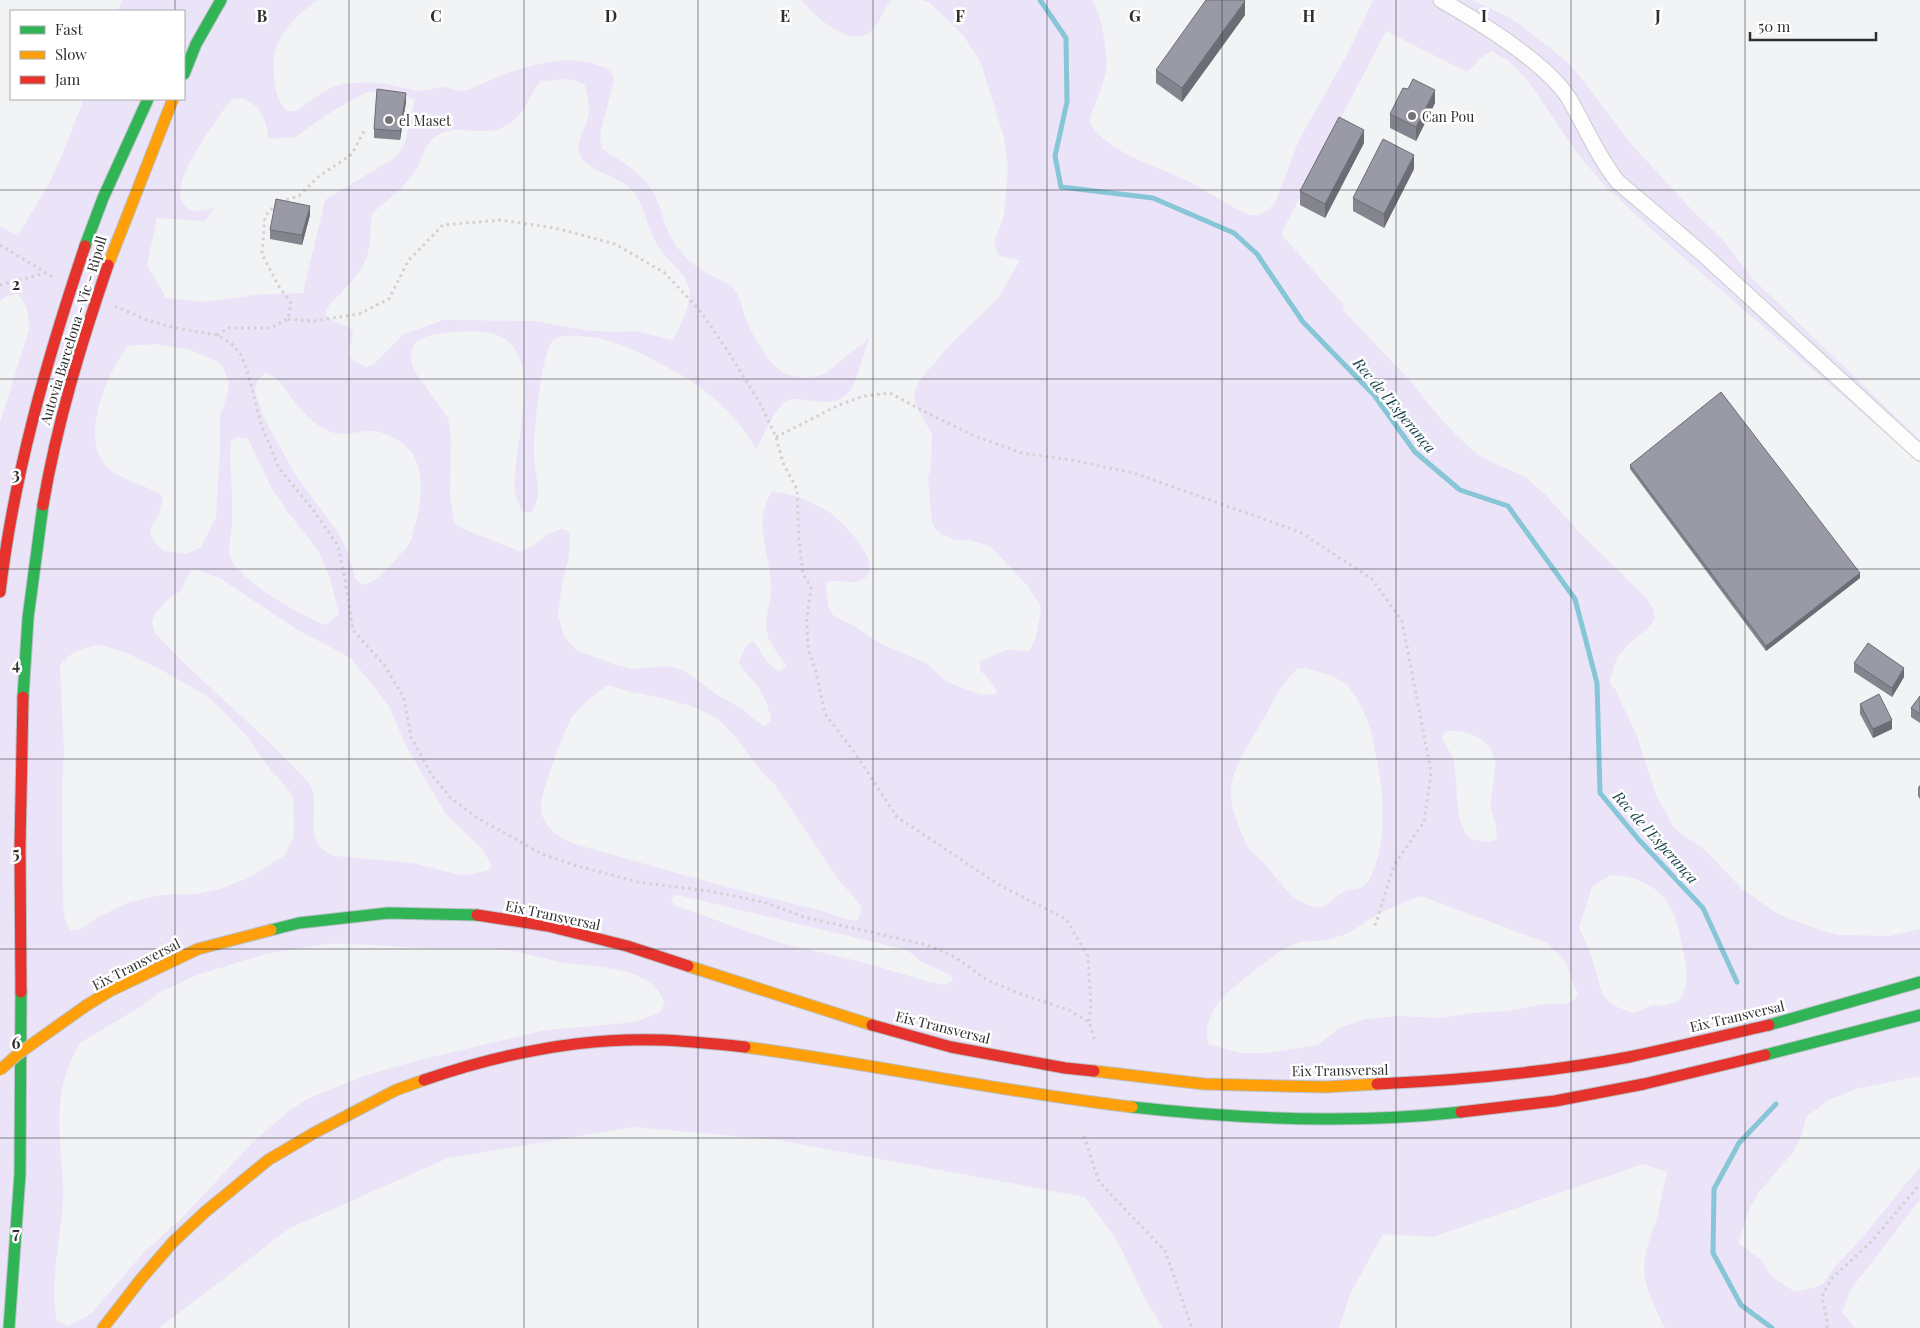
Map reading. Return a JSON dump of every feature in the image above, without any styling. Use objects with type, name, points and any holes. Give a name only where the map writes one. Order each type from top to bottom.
[{"type":"highway","points":[[185,72],[196,44],[221,0]]},
{"type":"highway","name":"Autovia Barcelona - Vic - Ripoll","points":[[0,592],[19,471],[47,367],[97,214],[117,165],[148,100]]},
{"type":"highway","name":"Autovia Barcelona - Vic - Ripoll","points":[[9,1328],[21,1154],[20,721],[31,586],[52,453],[66,397],[98,290],[137,186],[173,100]]},
{"type":"highway","name":"Eix Transversal","points":[[0,1070],[18,1054],[88,1005],[127,983],[198,949],[299,923],[388,913],[469,914],[548,926],[627,946],[866,1023],[951,1047],[1065,1068],[1204,1084],[1325,1087],[1439,1081],[1555,1069],[1628,1057],[1768,1025],[1920,982]]},
{"type":"highway","points":[[103,1328],[140,1279],[173,1242],[205,1212],[268,1160],[314,1133],[396,1090],[460,1068],[551,1047],[660,1040],[744,1047],[827,1058],[1054,1098],[1193,1114],[1315,1118],[1442,1114],[1555,1101],[1644,1084],[1920,1015]]},
{"type":"street","points":[[1441,0],[1500,36],[1543,70],[1567,95],[1607,169],[1618,182],[1704,255],[1920,453]]},
{"type":"path","points":[[288,319],[291,303],[278,285],[262,254],[265,216],[278,202],[298,196],[318,177],[352,154],[364,130]]},
{"type":"path","points":[[217,335],[228,328],[270,328],[288,319],[313,321],[359,314],[389,299],[408,261],[443,225],[500,220],[555,228],[615,244],[665,273],[701,312],[761,405],[776,437],[783,464],[797,489],[798,542],[803,574],[811,587],[807,620],[808,648],[816,672],[825,714],[855,753],[898,817],[1001,886],[1066,919],[1088,956],[1091,1007],[1088,1022],[1095,1041]]},
{"type":"path","points":[[0,245],[56,278]]},
{"type":"path","points":[[0,285],[47,273]]},
{"type":"path","points":[[112,305],[149,321],[217,335],[231,343],[241,355],[247,370],[261,424],[279,468],[314,511],[338,546],[346,579],[353,630],[385,666],[404,698],[411,737],[431,774],[451,798],[476,817],[542,854],[574,865],[638,882],[708,891],[764,902],[804,917],[927,945],[955,957],[987,980],[1069,1010],[1088,1022]]},
{"type":"path","points":[[776,437],[839,405],[864,396],[890,392],[933,416],[977,437],[1022,453],[1072,460],[1134,473],[1300,532],[1372,579],[1402,621],[1431,772],[1424,822],[1394,865],[1375,926]]},
{"type":"path","points":[[1084,1136],[1099,1182],[1165,1251],[1192,1328]]},
{"type":"path","points":[[1827,1328],[1822,1297],[1831,1279],[1872,1241],[1920,1184]]},
{"type":"shaded area","points":[[123,0],[317,0],[291,23],[284,32],[275,52],[273,63],[276,91],[287,111],[296,111],[326,90],[342,84],[368,82],[418,91],[444,87],[461,91],[469,90],[503,74],[548,62],[568,60],[588,62],[606,68],[612,73],[614,81],[601,130],[602,149],[634,170],[648,184],[657,200],[669,234],[686,258],[701,270],[733,288],[740,299],[746,320],[752,332],[772,363],[782,372],[801,378],[821,375],[869,338],[855,382],[848,393],[839,399],[829,402],[792,399],[785,402],[773,417],[756,449],[742,428],[726,410],[708,393],[681,375],[642,354],[602,339],[565,336],[555,339],[548,350],[544,363],[538,396],[534,444],[534,462],[538,484],[537,498],[531,512],[524,512],[515,493],[515,477],[524,400],[524,381],[522,364],[514,347],[509,341],[491,333],[474,331],[451,332],[428,336],[419,340],[412,348],[411,359],[414,370],[448,418],[451,438],[450,495],[454,522],[461,528],[519,551],[525,550],[557,530],[564,529],[570,533],[569,557],[562,584],[558,615],[564,636],[576,650],[616,665],[633,669],[666,666],[683,670],[719,696],[743,709],[756,721],[765,726],[771,720],[766,702],[759,688],[739,662],[746,646],[753,641],[771,666],[780,671],[786,666],[770,641],[766,627],[771,590],[764,540],[763,516],[772,492],[786,493],[801,498],[829,512],[844,525],[861,545],[870,566],[867,575],[855,582],[828,581],[826,588],[829,609],[834,616],[856,627],[879,643],[926,663],[952,684],[988,695],[997,693],[994,685],[980,670],[980,661],[1009,649],[1028,652],[1035,641],[1041,612],[1040,605],[1027,585],[991,547],[970,540],[955,540],[941,534],[935,529],[932,521],[928,479],[931,463],[932,434],[917,408],[914,393],[920,380],[949,346],[998,298],[1020,260],[1000,256],[995,248],[995,240],[1004,215],[1008,167],[1004,138],[982,66],[962,34],[929,2],[922,0],[1091,0],[1101,23],[1107,64],[1103,84],[1089,122],[1098,134],[1122,152],[1180,177],[1250,215],[1265,212],[1276,201],[1299,140],[1348,53],[1373,0],[1472,0],[1519,24],[1570,64],[1631,144],[1692,210],[1722,239],[1753,279],[1920,440],[1920,463],[1651,229],[1603,184],[1574,149],[1530,83],[1509,61],[1491,51],[1467,72],[1386,31],[1281,234],[1343,304],[1344,311],[1413,384],[1439,417],[1458,437],[1477,454],[1524,476],[1545,494],[1579,532],[1647,599],[1653,608],[1655,617],[1651,625],[1617,657],[1609,682],[1615,689],[1637,736],[1656,795],[1675,829],[1706,851],[1743,890],[1780,915],[1823,931],[1840,935],[1890,936],[1920,929],[1920,1076],[1856,1089],[1829,1100],[1806,1117],[1802,1134],[1794,1151],[1759,1192],[1749,1209],[1739,1243],[1762,1261],[1774,1278],[1795,1292],[1817,1287],[1825,1282],[1832,1270],[1861,1239],[1920,1167],[1920,1200],[1851,1289],[1842,1312],[1855,1328],[1665,1328],[1648,1291],[1644,1261],[1658,1214],[1667,1172],[1643,1164],[1433,1237],[1383,1234],[1350,1294],[1339,1328],[1163,1328],[1145,1299],[1118,1242],[1085,1197],[778,1140],[633,1127],[448,1158],[290,1228],[159,1328],[0,1328],[0,423],[29,330],[29,320],[24,301],[17,294],[7,296],[0,301],[0,226],[18,236],[53,176],[84,100],[185,100],[185,10],[118,10]],"holes":[[[570,79],[584,84],[588,98],[589,113],[579,141],[581,157],[589,165],[624,183],[634,193],[639,200],[657,244],[683,276],[689,287],[687,307],[675,336],[672,340],[636,331],[584,330],[535,321],[444,320],[404,334],[373,365],[366,367],[350,358],[349,353],[353,331],[326,315],[330,304],[354,278],[366,259],[372,214],[412,176],[431,140],[444,132],[453,130],[482,131],[502,128],[517,118],[541,81]],[[369,91],[415,99],[405,143],[396,157],[325,200],[303,293],[264,294],[202,302],[166,298],[147,265],[157,218],[205,221],[214,208],[195,211],[185,206],[180,197],[181,185],[192,158],[226,106],[236,98],[246,100],[255,105],[264,120],[268,139],[295,137],[334,110]],[[154,344],[188,349],[219,362],[224,369],[229,384],[220,416],[216,517],[201,547],[187,554],[164,551],[152,539],[150,529],[159,514],[163,496],[114,472],[108,468],[99,456],[96,441],[99,407],[112,372],[128,346]],[[265,373],[275,377],[306,415],[328,431],[341,434],[366,431],[381,432],[394,438],[413,455],[418,466],[421,491],[412,539],[393,562],[372,582],[362,585],[355,578],[348,552],[339,534],[296,476],[265,420],[256,396],[255,387]],[[237,437],[248,439],[271,487],[319,552],[330,578],[339,614],[325,625],[301,614],[272,596],[257,586],[235,566],[229,552],[232,529],[231,441]],[[195,569],[220,578],[296,629],[351,658],[389,706],[406,746],[446,814],[482,849],[491,864],[490,870],[460,875],[413,863],[335,856],[324,850],[317,842],[314,834],[314,804],[310,784],[155,633],[152,622],[155,614],[166,601],[180,591],[191,571]],[[96,645],[124,652],[156,667],[199,691],[215,703],[246,735],[293,797],[294,836],[285,855],[249,878],[219,889],[196,894],[162,895],[130,902],[98,917],[81,929],[70,931],[65,919],[63,905],[62,788],[64,753],[60,666],[71,654]],[[1305,668],[1335,678],[1344,683],[1356,697],[1374,742],[1382,794],[1382,837],[1371,877],[1364,886],[1345,891],[1322,907],[1314,907],[1299,901],[1251,850],[1240,830],[1232,802],[1231,786],[1240,761],[1275,698],[1297,669]],[[608,685],[682,703],[697,708],[722,723],[775,785],[838,879],[862,907],[858,920],[844,918],[728,887],[578,845],[557,835],[547,825],[541,811],[546,784],[573,716],[594,695]],[[1448,731],[1465,732],[1474,735],[1488,745],[1492,752],[1495,760],[1495,770],[1491,809],[1496,828],[1496,840],[1487,842],[1471,839],[1466,833],[1459,815],[1454,762],[1442,737]],[[1610,875],[1629,877],[1655,889],[1668,903],[1673,912],[1686,963],[1685,989],[1679,1001],[1662,1006],[1653,1005],[1633,1013],[1617,1007],[1608,1001],[1602,993],[1592,958],[1579,927],[1592,887]],[[678,895],[907,950],[922,962],[946,973],[954,979],[945,985],[929,982],[866,963],[780,943],[674,905],[671,899]],[[1421,896],[1547,943],[1566,962],[1574,987],[1579,994],[1573,1001],[1564,1004],[1544,1004],[1508,1011],[1473,1013],[1439,1018],[1401,1016],[1365,1019],[1339,1028],[1318,1045],[1267,1053],[1242,1053],[1209,1045],[1207,1032],[1209,1020],[1215,1008],[1244,978],[1276,954],[1297,943],[1327,940],[1346,934],[1386,910]],[[325,944],[504,950],[560,962],[604,967],[634,974],[658,990],[665,1003],[659,1013],[637,1021],[546,1030],[416,1061],[367,1075],[311,1097],[290,1110],[253,1142],[180,1220],[144,1252],[91,1314],[68,1326],[57,1321],[54,1292],[63,1200],[59,1117],[63,1083],[69,1065],[80,1043],[143,1005],[157,994],[194,976],[265,954]]]},
{"type":"shaded area","points":[[801,0],[892,0],[873,29],[864,35],[855,36],[834,29],[815,15]]},
{"type":"building","points":[[1206,0],[1245,1],[1182,88],[1156,70]]},
{"type":"building","points":[[1413,79],[1435,90],[1416,127],[1390,114],[1403,88],[1408,89]]},
{"type":"building","name":"el Maset","points":[[377,89],[406,93],[400,131],[374,129]]},
{"type":"building","points":[[1339,117],[1364,130],[1325,204],[1300,191]]},
{"type":"building","points":[[1383,139],[1414,155],[1384,214],[1353,198]]},
{"type":"building","points":[[276,199],[310,206],[302,235],[270,230]]},
{"type":"building","points":[[1721,392],[1860,573],[1766,646],[1630,465]]},
{"type":"building","points":[[1868,643],[1904,668],[1892,688],[1854,663]]},
{"type":"building","points":[[1879,694],[1892,720],[1873,729],[1860,704]]},
{"type":"building","points":[[1920,696],[1920,714],[1911,708]]},
{"type":"waterway","name":"Rec de l'Esperança","points":[[1040,0],[1066,38],[1067,102],[1055,156],[1061,187],[1153,198],[1234,233],[1257,254],[1303,322],[1374,395],[1415,452],[1460,490],[1508,506],[1575,599],[1597,683],[1600,793],[1639,840],[1703,908],[1737,982]]},
{"type":"waterway","name":"Rec de l'Esperança","points":[[1772,1328],[1741,1305],[1713,1253],[1714,1189],[1739,1143],[1776,1104]]},
{"type":"traffic: fast","points":[[185,72],[196,44],[221,0]]},
{"type":"traffic: fast","points":[[85,246],[103,198],[148,100]]},
{"type":"traffic: fast","points":[[23,697],[28,618],[43,505]]},
{"type":"traffic: fast","points":[[271,930],[299,923],[388,913],[477,915]]},
{"type":"traffic: fast","points":[[1769,1025],[1920,982]]},
{"type":"traffic: fast","points":[[9,1328],[20,1174],[21,992]]},
{"type":"traffic: fast","points":[[1765,1055],[1920,1015]]},
{"type":"traffic: fast","points":[[1132,1107],[1214,1115],[1296,1119],[1380,1118],[1461,1112]]},
{"type":"traffic: slow","points":[[108,265],[173,100]]},
{"type":"traffic: slow","points":[[87,1005],[110,991],[198,949],[271,930]]},
{"type":"traffic: slow","points":[[688,966],[872,1025]]},
{"type":"traffic: slow","points":[[0,1070],[18,1054],[87,1005]]},
{"type":"traffic: slow","points":[[745,1047],[842,1061],[1035,1094],[1132,1107]]},
{"type":"traffic: slow","points":[[1094,1071],[1204,1084],[1325,1087],[1377,1084]]},
{"type":"traffic: slow","points":[[103,1328],[173,1242],[205,1212],[268,1160],[314,1133],[396,1090],[424,1080]]},
{"type":"traffic: jam","points":[[0,592],[6,548],[23,460],[45,374],[85,246]]},
{"type":"traffic: jam","points":[[43,505],[55,444],[71,384],[88,324],[108,265]]},
{"type":"traffic: jam","points":[[21,992],[20,847],[23,697]]},
{"type":"traffic: jam","points":[[477,915],[548,926],[627,946],[688,966]]},
{"type":"traffic: jam","points":[[872,1025],[951,1047],[1065,1068],[1094,1071]]},
{"type":"traffic: jam","points":[[1377,1084],[1472,1078],[1598,1063],[1769,1025]]},
{"type":"traffic: jam","points":[[424,1080],[482,1062],[571,1044],[601,1041],[661,1040],[745,1047]]},
{"type":"traffic: jam","points":[[1461,1112],[1555,1101],[1644,1084],[1765,1055]]},
{"type":"place","name":"Can Pou","points":[[1412,116]]},
{"type":"place","name":"el Maset","points":[[389,120]]}]
